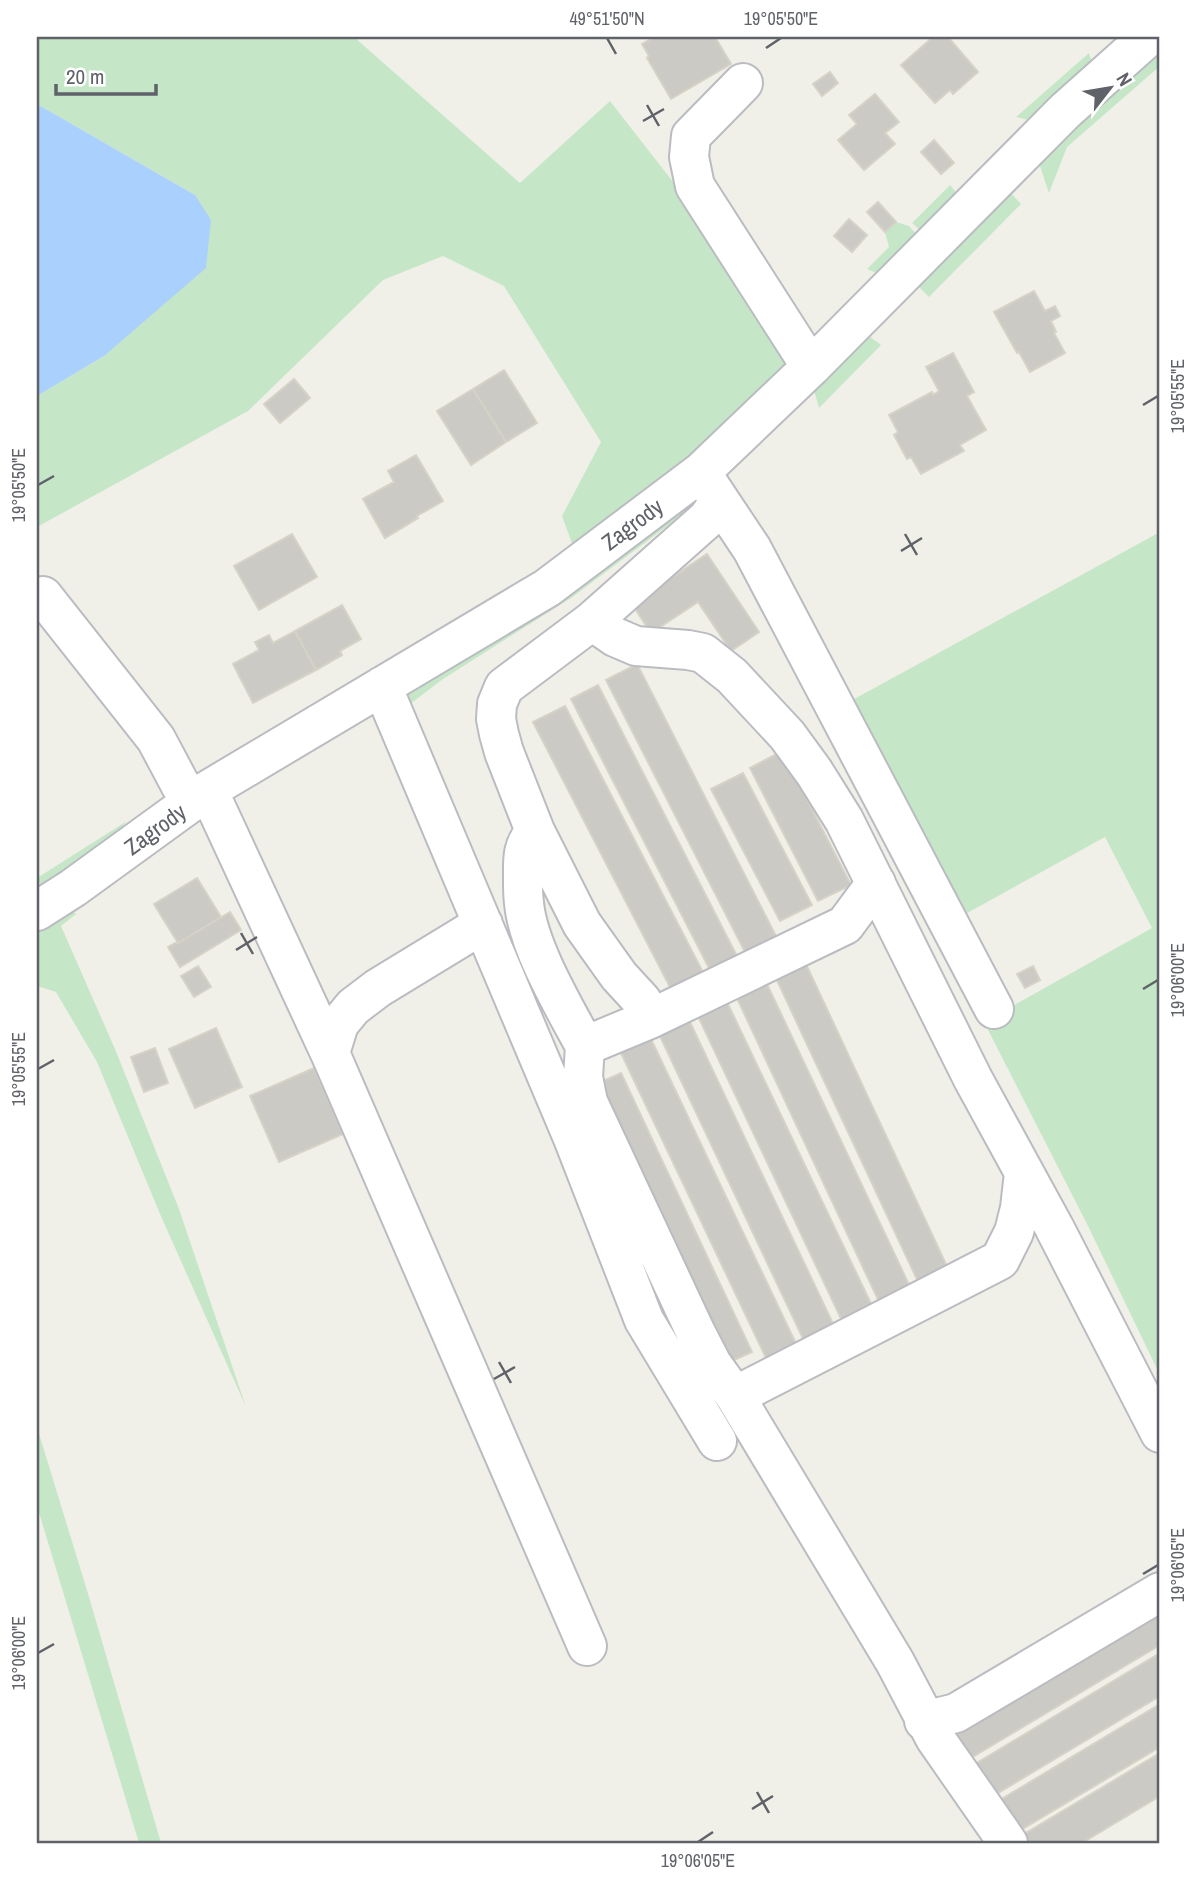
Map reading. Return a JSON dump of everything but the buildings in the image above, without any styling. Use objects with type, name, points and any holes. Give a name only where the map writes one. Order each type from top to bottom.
[{"type":"street","name":"Zagrody","points":[[37,911],[201,796],[710,487],[811,367],[1065,111],[1148,37]]},
{"type":"street","points":[[743,83],[691,136],[689,157],[695,186],[811,367]]},
{"type":"street","points":[[650,1019],[642,1001],[619,976],[582,924],[535,831],[504,752],[496,719],[497,704],[504,687],[592,621],[707,519],[710,487]]},
{"type":"street","points":[[710,487],[752,549],[993,1009]]},
{"type":"street","points":[[44,596],[156,739],[181,786],[201,796],[330,1053],[587,1646]]},
{"type":"street","points":[[592,621],[615,637],[636,646],[703,653],[732,677],[787,735],[814,772],[844,820],[973,1079],[1054,1227],[1160,1433]]},
{"type":"street","points":[[382,686],[573,1138],[644,1320],[717,1441]]},
{"type":"street","points":[[535,831],[527,842],[523,856],[524,905],[531,933],[585,1046],[583,1077],[588,1102],[695,1331],[712,1364],[735,1396],[895,1662],[924,1721],[1008,1843]]},
{"type":"street","points":[[585,1046],[650,1019],[845,925],[876,883]]},
{"type":"street","points":[[330,1053],[339,1024],[353,1007],[378,988],[483,924]]},
{"type":"street","points":[[845,925],[908,946]]},
{"type":"street","points":[[1000,1259],[1014,1232],[1024,1173]]},
{"type":"street","points":[[735,1396],[1000,1259],[1054,1227]]},
{"type":"street","points":[[924,1721],[956,1713],[1160,1592]]},
{"type":"green space","points":[[37,37],[354,37],[520,183],[610,101],[677,187],[797,356],[691,461],[574,549],[562,516],[601,442],[504,286],[443,256],[383,280],[248,411],[37,527],[37,396],[104,356],[195,195],[37,104]]},
{"type":"green space","points":[[1160,38],[1160,66],[1067,147],[1049,193],[1039,163]]},
{"type":"green space","points":[[1089,53],[1092,63],[1028,120],[1016,117]]},
{"type":"green space","points":[[950,185],[959,196],[920,230],[912,223]]},
{"type":"green space","points":[[1005,187],[1021,204],[929,297],[912,280]]},
{"type":"green space","points":[[896,222],[909,226],[916,234],[879,274],[867,269],[889,247],[885,232]]},
{"type":"green space","points":[[861,330],[881,345],[819,408],[812,383]]},
{"type":"green space","points":[[686,500],[694,506],[571,598],[443,679],[410,704],[406,692]]},
{"type":"green space","points":[[1160,532],[1160,1375],[984,1022],[1152,928],[1105,837],[960,917],[845,704]]},
{"type":"green space","points":[[127,821],[100,853],[42,888],[37,878]]},
{"type":"green space","points":[[67,906],[76,914],[61,926],[115,1049],[179,1209],[246,1407],[160,1214],[97,1062],[56,992],[37,986],[37,926]]},
{"type":"green space","points":[[37,1427],[161,1843],[139,1843],[37,1506]]},
{"type":"water","points":[[37,104],[195,195],[211,220],[206,268],[104,356],[37,396]]}]
